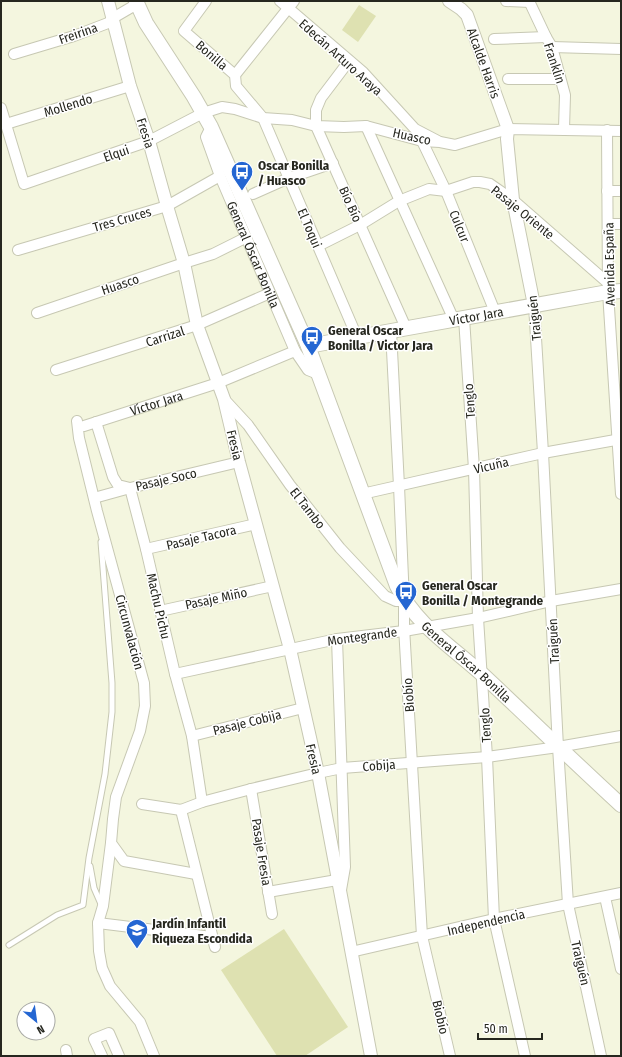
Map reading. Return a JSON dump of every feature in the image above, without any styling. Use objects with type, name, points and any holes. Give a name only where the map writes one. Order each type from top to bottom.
[{"type":"main road","name":"General Óscar Bonilla","points":[[136,2],[146,23],[204,113],[211,127],[308,346],[396,586],[404,601],[427,627],[482,675],[621,805]]},
{"type":"main road","name":"Víctor Jara","points":[[308,346],[534,305],[612,289]]},
{"type":"street","name":"Fresia","points":[[108,1],[130,86],[150,141],[184,263],[197,326],[224,399],[238,462],[290,649],[318,773],[369,1055]]},
{"type":"street","name":"Bonilla","points":[[206,1],[184,31],[236,75],[236,86],[263,118]]},
{"type":"street","name":"Edecán Arturo Araya","points":[[280,1],[291,5],[349,61],[363,72],[415,129],[440,142]]},
{"type":"street","points":[[506,1],[530,2]]},
{"type":"street","name":"Freirina","points":[[14,54],[74,36],[108,22],[136,2]]},
{"type":"street","name":"Alcalde Harris","points":[[451,2],[467,15],[508,129]]},
{"type":"street","name":"Franklin","points":[[530,2],[552,47],[565,95],[564,129]]},
{"type":"street","points":[[236,75],[291,5]]},
{"type":"street","points":[[494,39],[546,36]]},
{"type":"street","points":[[552,47],[621,50]]},
{"type":"street","name":"Bío Bío","points":[[349,61],[321,98],[316,110],[316,126],[406,328]]},
{"type":"street","points":[[508,79],[560,79]]},
{"type":"street","name":"Mollendo","points":[[6,124],[130,86]]},
{"type":"street","name":"Huasco","points":[[204,113],[222,107],[235,109],[263,118],[292,120],[316,126],[366,126],[422,141],[455,145],[508,129],[621,131]]},
{"type":"street","points":[[1,108],[6,124]]},
{"type":"street","name":"Elqui","points":[[6,124],[24,184],[150,141],[204,113]]},
{"type":"street","name":"El Toqui","points":[[263,118],[357,337]]},
{"type":"street","name":"Tenglo","points":[[366,126],[399,201],[459,319],[474,469],[478,618],[487,756],[494,919],[524,1056]]},
{"type":"street","name":"General Óscar Bonilla","points":[[211,127],[206,137],[220,176],[295,352],[308,370],[318,374]]},
{"type":"street","name":"Traiguén","points":[[508,129],[508,154],[513,200],[534,305],[544,453],[558,747],[568,904],[601,1056]]},
{"type":"street","name":"Avenida España","points":[[607,130],[608,224],[621,494]]},
{"type":"street","name":"Culcur","points":[[422,141],[446,191],[495,312]]},
{"type":"street","points":[[253,194],[289,178],[333,163]]},
{"type":"street","name":"Tres Cruces","points":[[18,250],[167,206],[220,176]]},
{"type":"street","name":"Pasaje Oriente","points":[[318,246],[360,225],[399,201],[429,189],[446,191],[473,182],[480,182],[490,184],[513,200],[612,289]]},
{"type":"street","points":[[608,191],[621,191]]},
{"type":"street","points":[[608,224],[621,224]]},
{"type":"street","name":"Huasco","points":[[37,313],[214,254],[247,237]]},
{"type":"street","name":"Carrizal","points":[[56,370],[197,326],[270,293]]},
{"type":"street","name":"Biobío","points":[[391,331],[404,601],[404,631],[413,763],[422,936],[450,1056]]},
{"type":"street","name":"Víctor Jara","points":[[80,424],[96,422],[218,383],[295,352]]},
{"type":"street","name":"El Tambo","points":[[224,399],[248,425],[290,485],[340,548],[385,596],[396,601],[404,601]]},
{"type":"street","points":[[96,422],[113,477],[118,485],[130,488]]},
{"type":"street","name":"Circunvalación","points":[[80,424],[79,438],[99,519],[144,683],[145,706],[140,731],[116,797],[103,906],[98,923],[99,950],[102,968],[110,986],[140,1022],[154,1056]]},
{"type":"street","name":"Vicuña","points":[[362,494],[544,453],[619,439]]},
{"type":"street","name":"Pasaje Soco","points":[[94,498],[238,462]]},
{"type":"street","name":"Machu Pichu","points":[[130,488],[146,549],[174,674],[192,736],[202,802]]},
{"type":"street","name":"Pasaje Tacora","points":[[146,549],[256,524]]},
{"type":"street","name":"Pasaje Miño","points":[[160,610],[273,586]]},
{"type":"street","name":"Montegrande","points":[[174,674],[337,639],[404,631],[478,618],[551,601],[621,590]]},
{"type":"street","name":"Fresia","points":[[337,639],[345,867],[341,894]]},
{"type":"street","name":"Pasaje Cobija","points":[[192,736],[303,708]]},
{"type":"street","name":"Cobija","points":[[142,804],[181,810],[202,802],[251,789],[342,768],[487,756],[558,747],[621,736]]},
{"type":"street","name":"Pasaje Fresia","points":[[251,789],[272,914]]},
{"type":"street","points":[[98,923],[214,942],[181,810]]},
{"type":"street","points":[[111,843],[124,861],[196,874]]},
{"type":"street","points":[[268,892],[337,880]]},
{"type":"street","name":"Independencia","points":[[351,952],[494,919],[621,893]]},
{"type":"street","points":[[605,897],[621,969]]},
{"type":"street","points":[[102,1056],[94,1039],[109,1033],[119,1056]]},
{"type":"lane","points":[[9,945],[57,915],[83,904],[105,774],[112,712],[112,683],[99,519]]},
{"type":"lane","points":[[90,858],[94,888],[103,906]]},
{"type":"green space","points":[[359,5],[376,16],[358,42],[342,30]]},
{"type":"green space","points":[[284,929],[348,1027],[305,1056],[277,1056],[221,970]]},
{"type":"place","name":"Oscar Bonilla / Huasco","points":[[242,192]]},
{"type":"place","name":"General Oscar Bonilla / Victor Jara","points":[[312,356]]},
{"type":"place","name":"General Oscar Bonilla / Montegrande","points":[[406,612]]},
{"type":"place","name":"Jardín Infantil Riqueza Escondida","points":[[137,950]]}]
